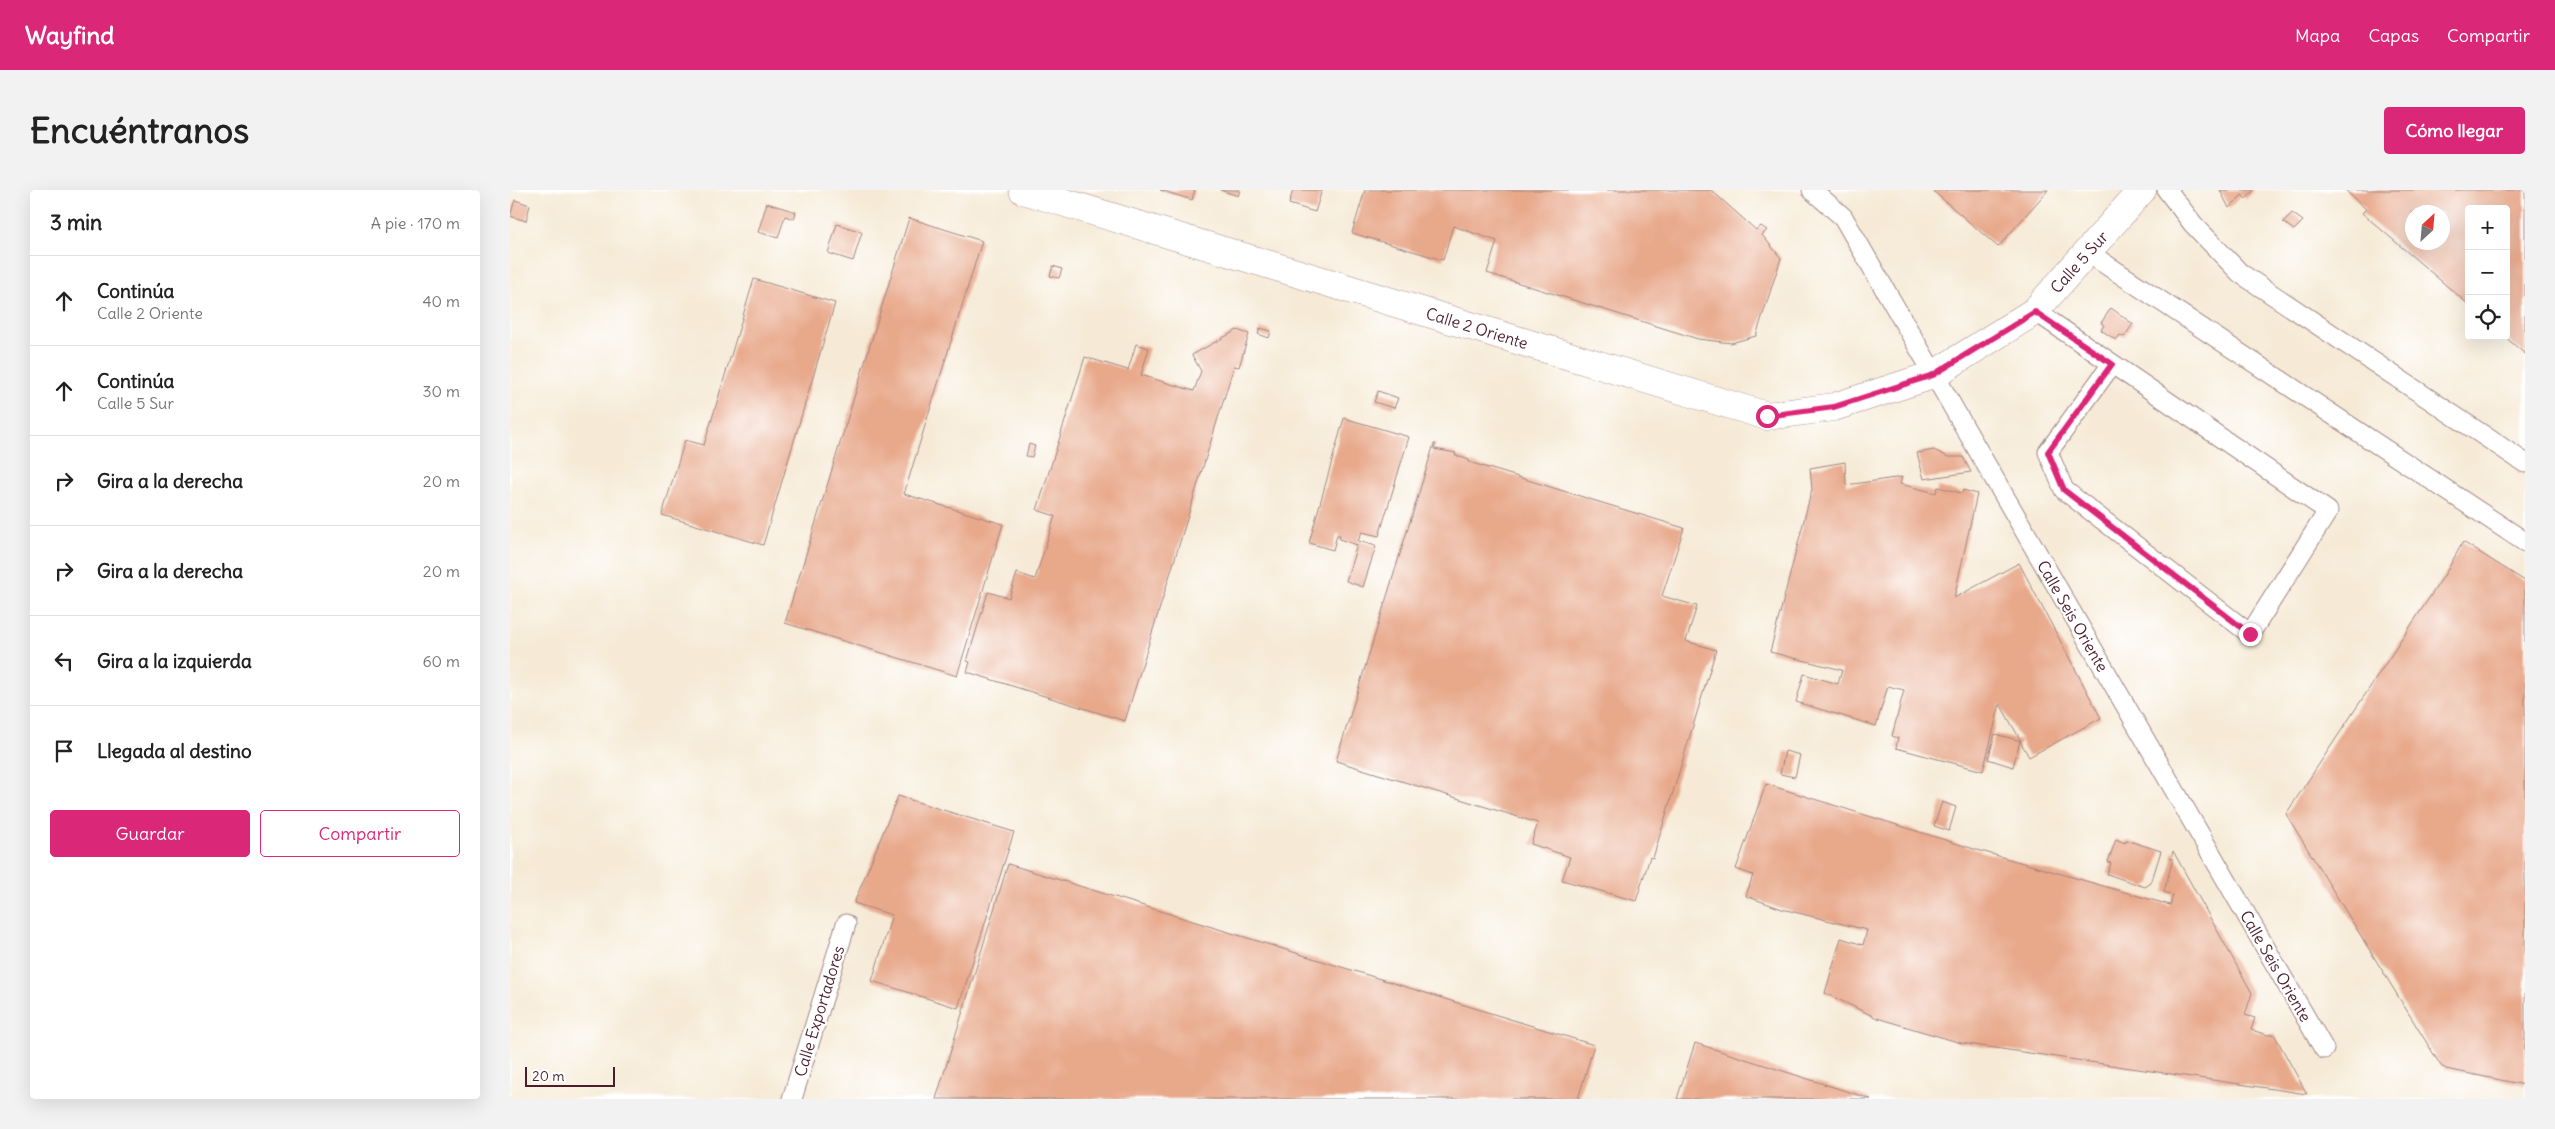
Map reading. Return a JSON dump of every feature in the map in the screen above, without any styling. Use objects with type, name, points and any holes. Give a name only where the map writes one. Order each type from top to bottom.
[{"type":"street","name":"Calle 2 Oriente","points":[[1023,190],[1767,416],[1834,407],[1933,375]]},
{"type":"street","name":"Calle 5 Sur","points":[[1933,375],[2035,312],[2142,190]]},
{"type":"lane","name":"Calle Seis Oriente","points":[[1812,190],[1843,217],[2324,1049]]},
{"type":"lane","points":[[2167,190],[2193,224],[2240,273],[2525,463]]},
{"type":"lane","points":[[2087,252],[2525,542]]},
{"type":"lane","points":[[2035,312],[2112,364],[2328,511],[2250,634],[2064,490],[2048,452],[2112,364]]},
{"type":"lane","name":"Calle Exportadores","points":[[792,1099],[846,924]]},
{"type":"building","points":[[1160,190],[1195,190],[1192,200]]},
{"type":"building","points":[[1220,190],[1240,190],[1238,196]]},
{"type":"building","points":[[1293,190],[1322,190],[1315,212],[1289,204]]},
{"type":"building","points":[[1365,190],[1711,190],[1756,230],[1761,226],[1767,230],[1762,235],[1781,258],[1756,336],[1731,343],[1698,339],[1487,273],[1497,241],[1453,226],[1443,260],[1352,233]]},
{"type":"building","points":[[1932,190],[2048,190],[1998,247]]},
{"type":"building","points":[[2220,190],[2254,190],[2246,199],[2242,195],[2229,208]]},
{"type":"building","points":[[2345,190],[2525,190],[2525,354],[2509,340],[2510,205],[2465,205],[2465,302],[2405,250],[2450,250],[2450,205],[2405,205],[2405,250],[2362,213],[2366,209]]},
{"type":"building","points":[[515,200],[530,205],[526,221],[510,216]]},
{"type":"building","points":[[767,203],[796,212],[794,219],[785,216],[778,238],[758,232]]},
{"type":"building","points":[[2292,213],[2303,221],[2294,230],[2283,222]]},
{"type":"building","points":[[909,218],[982,241],[904,494],[1003,524],[957,676],[785,623]]},
{"type":"building","points":[[837,224],[862,232],[853,261],[828,253]]},
{"type":"building","points":[[1053,266],[1062,269],[1059,278],[1050,276]]},
{"type":"building","points":[[754,279],[835,303],[763,545],[662,515],[685,440],[704,445]]},
{"type":"building","points":[[2111,308],[2133,324],[2124,337],[2120,335],[2116,340],[2101,330],[2104,325],[2101,323]]},
{"type":"building","points":[[1260,328],[1271,331],[1269,338],[1258,334]]},
{"type":"building","points":[[1237,330],[1249,334],[1239,367],[1234,366],[1125,721],[967,672],[970,662],[967,661],[988,592],[1009,598],[1017,573],[1035,579],[1055,516],[1037,510],[1085,357],[1128,370],[1136,344],[1149,348],[1141,375],[1194,391],[1201,371],[1192,355]]},
{"type":"building","points":[[1378,391],[1398,398],[1394,408],[1374,402]]},
{"type":"building","points":[[1344,418],[1409,437],[1379,536],[1362,532],[1358,541],[1376,546],[1363,587],[1346,581],[1357,545],[1339,539],[1340,535],[1337,535],[1333,550],[1309,543]]},
{"type":"building","points":[[1029,444],[1035,446],[1032,457],[1026,456]]},
{"type":"building","points":[[1434,444],[1436,444],[1434,449],[1456,453],[1455,455],[1469,460],[1469,462],[1684,528],[1662,596],[1697,606],[1686,641],[1716,650],[1653,858],[1650,857],[1636,901],[1562,880],[1570,857],[1531,844],[1538,823],[1336,761]]},
{"type":"building","points":[[1934,450],[1948,457],[1963,457],[1971,472],[1924,479],[1917,453]]},
{"type":"building","points":[[1845,462],[1846,485],[1902,477],[1900,484],[1936,493],[1938,487],[1962,493],[1963,490],[1977,494],[1954,598],[2019,563],[2101,718],[2029,757],[2020,741],[2013,767],[1988,759],[1995,734],[2021,741],[2000,704],[1983,771],[1896,748],[1898,738],[1892,736],[1904,690],[1888,686],[1876,726],[1796,702],[1804,674],[1838,684],[1842,670],[1770,652],[1812,489],[1810,468]]},
{"type":"building","points":[[2463,542],[2525,581],[2525,1085],[2446,1069],[2441,1066],[2286,814],[2445,574]]},
{"type":"building","points":[[1785,751],[1800,755],[1795,777],[1780,774]]},
{"type":"building","points":[[1766,784],[1974,849],[2170,905],[2173,895],[2164,892],[2173,859],[2171,859],[2173,851],[2252,993],[2245,1015],[2255,1018],[2251,1030],[2268,1035],[2274,1034],[2307,1094],[1961,1043],[1877,1018],[1825,993],[1841,938],[1863,945],[1867,930],[1782,909],[1746,896],[1753,875],[1736,869]]},
{"type":"building","points":[[898,796],[1014,832],[958,1008],[872,981],[892,915],[854,903]]},
{"type":"building","points":[[1942,802],[1956,807],[1949,831],[1934,826]]},
{"type":"building","points":[[2116,839],[2125,843],[2126,840],[2161,851],[2151,883],[2145,887],[2107,874],[2111,863],[2108,862]]},
{"type":"building","points":[[1008,864],[1594,1045],[1578,1099],[936,1099]]},
{"type":"building","points":[[1695,1043],[1871,1099],[1677,1099]]},
{"type":"route","points":[[1767,416],[1834,407],[1933,375],[2035,312],[2112,364],[2048,452],[2064,490],[2250,634]]}]
